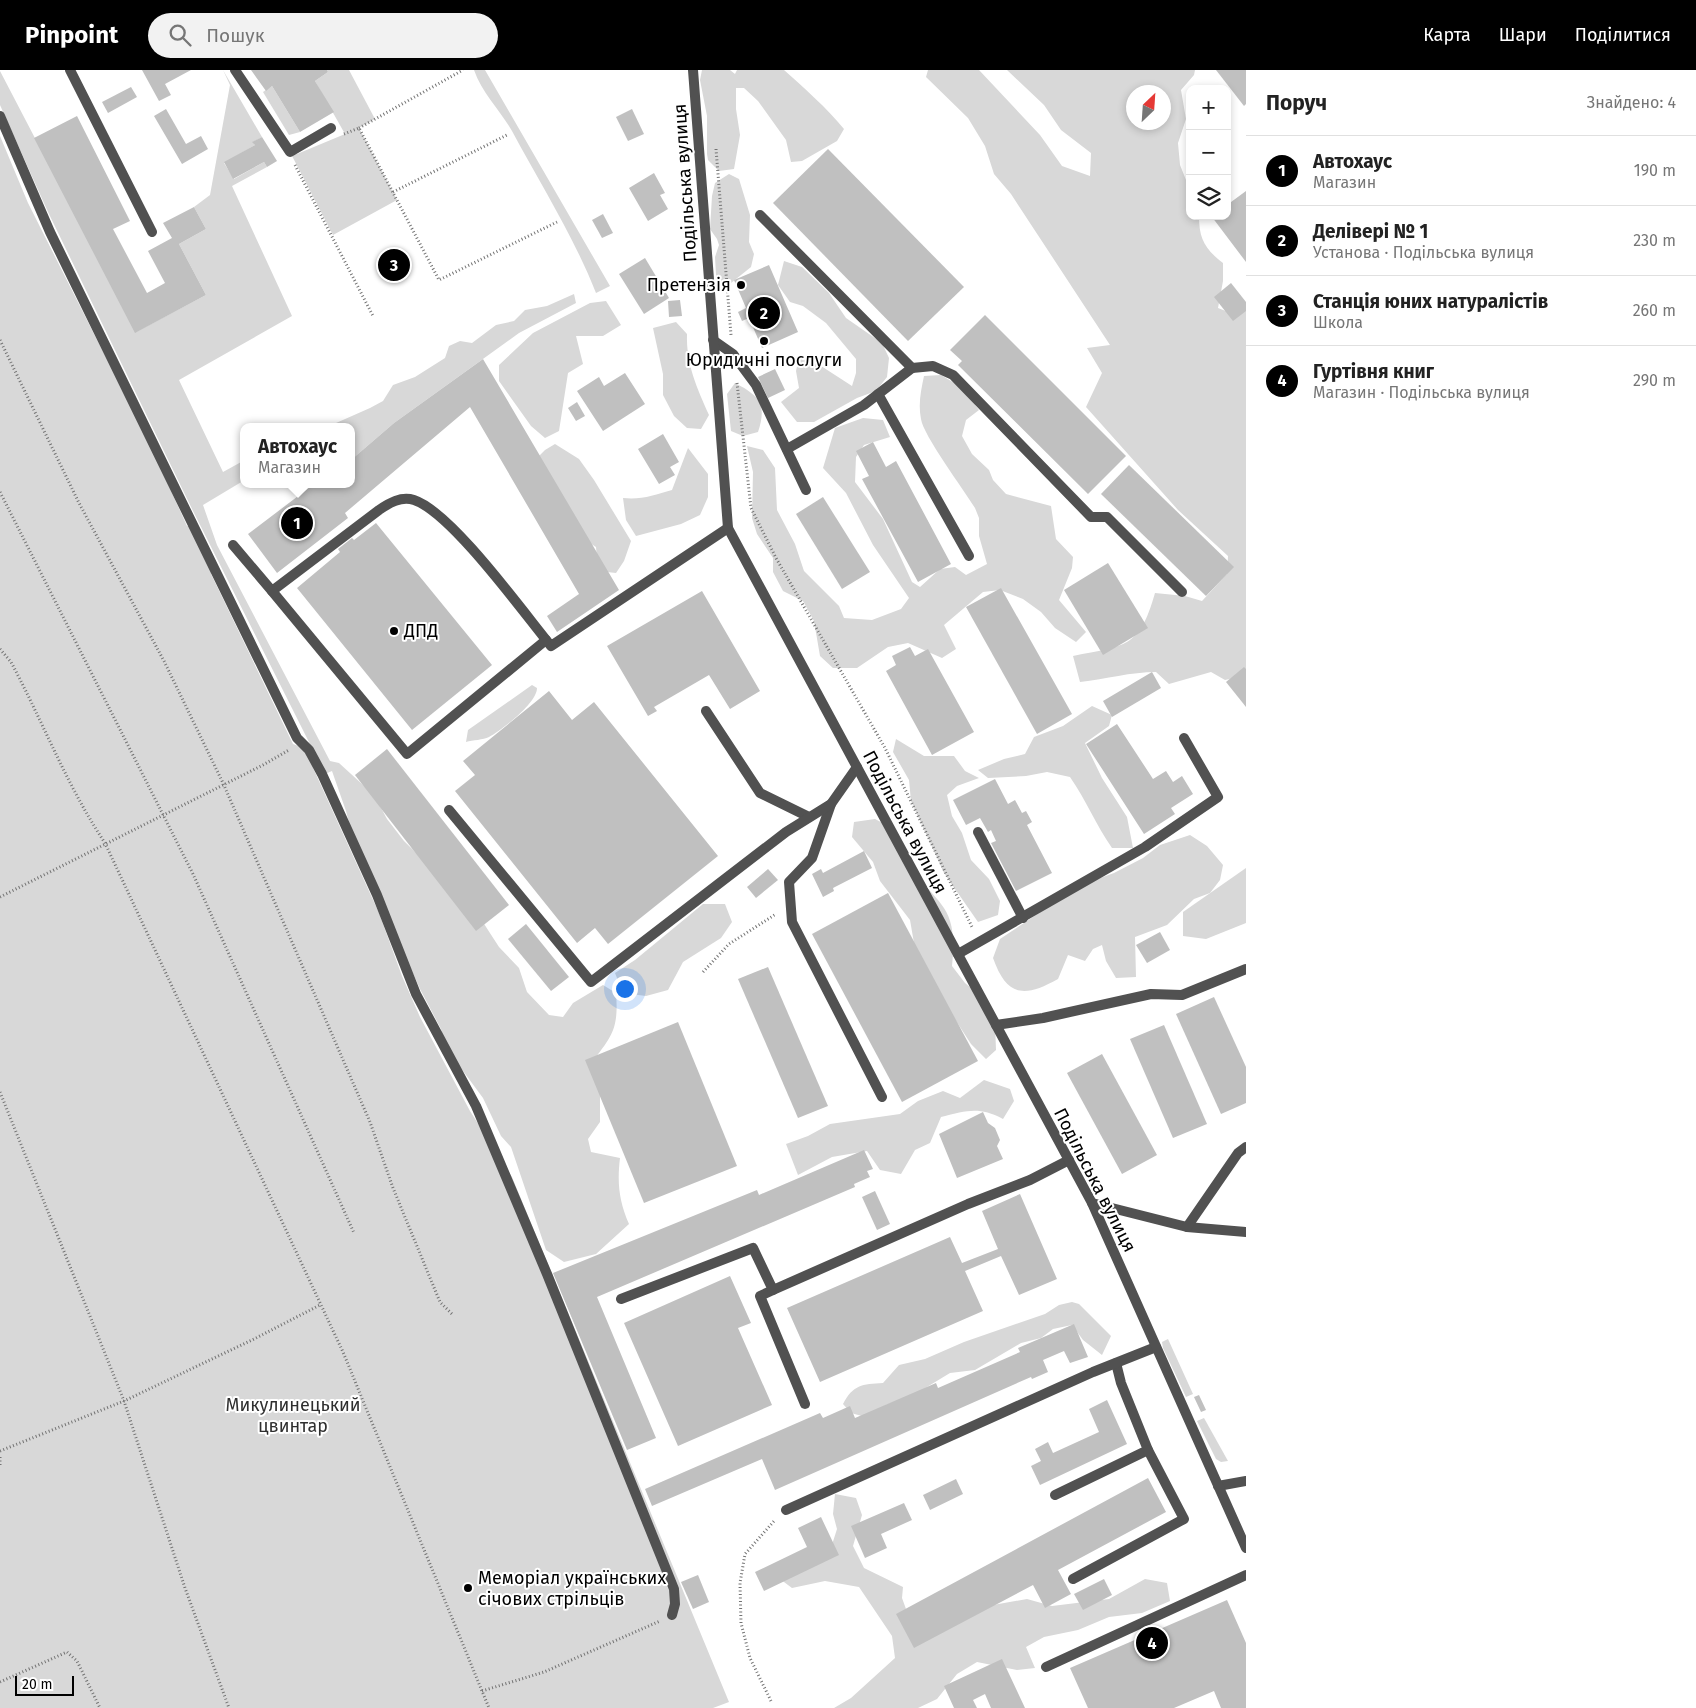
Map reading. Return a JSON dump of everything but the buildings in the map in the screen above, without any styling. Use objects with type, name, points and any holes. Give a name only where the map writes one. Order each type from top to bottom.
[{"type":"street","points":[[70,70],[152,232]]},
{"type":"street","points":[[235,70],[290,152],[331,128]]},
{"type":"street","name":"Подільська вулиця","points":[[693,70],[728,528],[1092,1203],[1246,1548]]},
{"type":"street","points":[[0,116],[50,232],[297,738],[309,750],[322,774],[377,895],[416,994],[480,1115],[551,1283],[674,1589],[675,1604],[672,1615]]},
{"type":"street","points":[[760,215],[912,368]]},
{"type":"street","points":[[714,340],[733,354],[756,384],[806,490]]},
{"type":"street","points":[[787,449],[864,405],[912,368],[933,366],[953,375],[1091,517],[1107,517],[1182,592]]},
{"type":"street","points":[[878,394],[969,556]]},
{"type":"street","points":[[272,591],[394,500],[413,499],[435,511],[476,554],[551,646],[728,528]]},
{"type":"street","points":[[233,545],[407,754],[546,640]]},
{"type":"street","points":[[706,711],[760,793],[809,817]]},
{"type":"street","points":[[958,954],[1145,847],[1218,797],[1184,738]]},
{"type":"street","points":[[857,767],[831,804],[812,858],[789,882],[790,901],[792,922],[882,1097]]},
{"type":"street","points":[[449,810],[592,982],[786,832],[831,804]]},
{"type":"street","points":[[978,832],[1023,918]]},
{"type":"street","points":[[996,1026],[1043,1018],[1151,994],[1182,994],[1246,969]]},
{"type":"street","points":[[1187,1227],[1238,1153],[1246,1147]]},
{"type":"street","points":[[805,1404],[760,1296],[968,1204],[1030,1180],[1069,1160]]},
{"type":"street","points":[[1092,1203],[1187,1227],[1246,1232]]},
{"type":"street","points":[[622,1299],[753,1248],[773,1290]]},
{"type":"street","points":[[786,1510],[1156,1347]]},
{"type":"street","points":[[1073,1579],[1184,1519],[1148,1450],[1121,1383],[1116,1363]]},
{"type":"street","points":[[1055,1495],[1148,1450]]},
{"type":"street","points":[[1218,1486],[1246,1481]]},
{"type":"street","points":[[1046,1667],[1246,1576]]},
{"type":"path","points":[[337,137],[359,128],[463,70]]},
{"type":"path","points":[[359,128],[439,280],[557,222]]},
{"type":"path","points":[[393,192],[506,135]]},
{"type":"path","points":[[715,139],[733,354],[751,508],[776,558],[886,748],[980,943]]},
{"type":"path","points":[[290,152],[373,316]]},
{"type":"path","points":[[0,340],[79,503],[164,661],[223,783],[370,1122],[393,1188],[440,1302],[452,1314]]},
{"type":"path","points":[[0,492],[193,874],[354,1233]]},
{"type":"path","points":[[0,649],[11,662],[62,768],[105,843],[343,1352],[489,1708]]},
{"type":"path","points":[[0,897],[223,783],[263,765],[290,749],[297,738]]},
{"type":"path","points":[[703,972],[729,944],[774,916],[790,901]]},
{"type":"path","points":[[0,1092],[124,1401],[179,1569],[229,1708]]},
{"type":"path","points":[[0,1451],[124,1401],[254,1339],[320,1305]]},
{"type":"path","points":[[0,1457],[0,1467]]},
{"type":"path","points":[[771,1701],[750,1658],[741,1623],[740,1583],[745,1554],[786,1510]]},
{"type":"path","points":[[482,1691],[544,1672],[672,1615]]},
{"type":"path","points":[[0,1682],[67,1652],[78,1661],[100,1708]]},
{"type":"green space","points":[[223,70],[262,137],[253,142],[255,145],[224,163],[234,179],[264,162],[267,167],[232,186],[292,316],[179,380],[223,472],[240,463],[240,483],[203,505],[217,545],[330,761],[339,763],[374,795],[387,819],[404,841],[477,913],[499,947],[519,968],[527,992],[549,1015],[563,1017],[573,1003],[603,985],[616,993],[615,1025],[603,1048],[589,1066],[600,1093],[600,1122],[588,1139],[591,1152],[620,1158],[620,1192],[629,1224],[596,1254],[564,1262],[546,1250],[511,1147],[501,1136],[483,1098],[446,1048],[441,1029],[420,989],[354,841],[332,771],[325,774],[193,511],[48,212],[0,105],[0,71],[136,332],[206,295],[179,244],[206,229],[194,207],[210,195],[230,85]]},
{"type":"green space","points":[[327,70],[349,70],[375,119],[359,128],[397,200],[333,235],[290,152],[297,154],[345,134],[315,81],[328,72]]},
{"type":"green space","points":[[474,70],[485,70],[610,286],[596,293],[557,211],[512,131],[486,94]]},
{"type":"green space","points":[[702,70],[730,70],[735,74],[737,70],[784,70],[823,106],[844,129],[837,141],[802,161],[791,162],[786,140],[758,101],[744,88],[736,88],[736,109],[740,135],[734,169],[719,171],[708,160],[707,116],[700,80]]},
{"type":"green space","points":[[928,70],[979,70],[1040,135],[1062,166],[1090,176],[1091,153],[1061,130],[1044,105],[1007,70],[1195,70],[1194,75],[1181,90],[1186,119],[1178,143],[1180,165],[1186,180],[1186,220],[1199,220],[1204,243],[1223,263],[1223,281],[1218,308],[1236,315],[1246,307],[1246,671],[1243,676],[1225,680],[1211,672],[1169,684],[1156,672],[1147,672],[1080,682],[1073,656],[1118,646],[1136,635],[1143,625],[1155,593],[1185,596],[1202,601],[1227,574],[1228,556],[1178,510],[1086,407],[1102,373],[1087,348],[1110,345],[1011,194],[994,174],[985,146],[968,118],[926,77]]},
{"type":"green space","points":[[272,86],[300,132],[289,135],[263,92]]},
{"type":"green space","name":"Микулинецький цвинтар","points":[[0,136],[28,203],[152,449],[187,526],[195,526],[211,574],[293,744],[304,748],[379,913],[402,976],[420,1017],[470,1111],[512,1177],[729,1702],[713,1708],[0,1708]]},
{"type":"green space","points":[[729,174],[739,179],[750,215],[749,242],[754,254],[751,267],[731,283],[723,286],[716,275],[715,257],[719,245],[710,229],[712,196],[715,183]]},
{"type":"green space","points":[[784,261],[802,267],[829,293],[846,318],[882,343],[889,358],[887,377],[876,391],[857,398],[814,422],[797,422],[781,402],[799,388],[796,371],[799,358],[818,364],[852,386],[856,373],[856,359],[826,323],[803,306],[790,302],[778,285]]},
{"type":"green space","points":[[574,294],[576,303],[519,333],[394,423],[355,457],[355,423],[336,423],[383,401],[393,385],[415,377],[445,358],[449,346],[460,341],[472,343],[496,325],[514,321],[525,310],[547,306]]},
{"type":"green space","points":[[606,301],[621,325],[603,336],[576,336],[583,364],[568,373],[559,431],[545,438],[531,426],[499,381],[499,365],[533,333],[590,303]]},
{"type":"green space","points":[[676,322],[687,334],[690,366],[709,415],[701,429],[687,428],[674,416],[663,395],[663,374],[653,328]]},
{"type":"green space","points":[[941,375],[961,387],[979,410],[966,420],[962,436],[972,454],[989,470],[993,480],[1006,494],[1051,506],[1056,539],[1073,557],[1072,568],[1059,600],[1086,632],[1076,642],[1055,628],[1041,612],[1023,599],[1000,590],[983,592],[944,625],[956,649],[942,658],[908,643],[888,647],[857,668],[833,668],[820,656],[814,621],[803,601],[783,591],[773,572],[773,558],[757,534],[752,518],[753,472],[747,446],[763,450],[775,468],[777,510],[795,544],[804,571],[839,606],[844,618],[872,620],[901,609],[909,598],[873,545],[846,493],[823,468],[835,428],[863,418],[883,420],[890,437],[864,445],[856,457],[855,482],[883,519],[912,582],[920,587],[940,569],[955,567],[966,575],[987,564],[979,536],[979,518],[975,508],[936,449],[923,427],[921,419],[920,402],[924,376]]},
{"type":"green space","points":[[735,383],[750,392],[759,402],[762,415],[758,432],[743,436],[731,431],[727,394]]},
{"type":"green space","points":[[555,444],[579,459],[631,541],[624,561],[616,573],[598,571],[596,547],[579,536],[533,462],[545,450]]},
{"type":"green space","points":[[688,448],[708,474],[708,497],[700,515],[681,524],[636,536],[626,520],[623,498],[642,498],[672,490]]},
{"type":"green space","points":[[532,685],[537,688],[536,694],[526,708],[518,715],[489,737],[466,742],[468,730]]},
{"type":"green space","points":[[1092,706],[1112,715],[1109,726],[1085,743],[1102,778],[1127,817],[1133,848],[1112,848],[1070,777],[1047,772],[1026,776],[988,778],[978,770],[1004,759],[1025,754],[1034,737],[1063,726]]},
{"type":"green space","points":[[896,739],[924,756],[954,756],[965,771],[979,778],[957,786],[947,795],[952,816],[962,833],[971,860],[989,879],[1000,901],[998,915],[978,922],[944,873],[911,801],[909,780],[893,752]]},
{"type":"green space","points":[[875,819],[898,834],[909,866],[945,909],[952,931],[952,966],[965,983],[987,1001],[995,1023],[996,1050],[986,1059],[971,1044],[940,996],[914,943],[910,920],[880,881],[873,862],[852,837],[854,822]]},
{"type":"green space","points":[[1190,835],[1207,846],[1223,865],[1220,880],[1210,893],[1194,899],[1167,925],[1135,937],[1136,977],[1116,978],[1106,961],[1102,945],[1093,949],[1085,961],[1068,955],[1058,979],[1035,989],[1018,990],[1011,987],[1004,980],[993,958],[1000,939],[1081,885],[1114,873],[1143,858],[1160,845]]},
{"type":"green space","points":[[1246,868],[1246,923],[1206,939],[1183,936],[1183,912]]},
{"type":"green space","points":[[703,904],[725,904],[732,922],[721,938],[683,962],[668,990],[646,996],[623,993],[615,973],[635,960]]},
{"type":"green space","points":[[984,1080],[1010,1089],[1014,1101],[1003,1119],[979,1111],[941,1117],[930,1143],[915,1150],[901,1174],[880,1170],[867,1151],[832,1157],[798,1175],[786,1144],[808,1136],[830,1124],[900,1114],[918,1101],[943,1091],[960,1098]]},
{"type":"green space","points":[[1072,1302],[1079,1304],[1111,1336],[1102,1355],[1083,1340],[1072,1325],[1053,1329],[1041,1338],[1021,1343],[975,1370],[950,1373],[917,1393],[886,1405],[869,1418],[851,1413],[843,1404],[855,1389],[864,1385],[883,1383],[899,1365],[925,1359],[964,1342],[1045,1314],[1059,1305]]},
{"type":"green space","points":[[1168,1339],[1193,1394],[1186,1397],[1163,1348],[1162,1342]]},
{"type":"green space","points":[[1204,1418],[1228,1461],[1221,1462],[1216,1459],[1197,1421]]},
{"type":"green space","points":[[835,1494],[856,1498],[862,1515],[853,1546],[864,1568],[903,1587],[902,1598],[910,1620],[1027,1599],[1052,1606],[1109,1599],[1145,1579],[1167,1583],[1170,1601],[1142,1613],[1109,1617],[1078,1630],[1044,1637],[1026,1647],[1035,1668],[1017,1670],[977,1662],[957,1674],[937,1699],[918,1708],[834,1708],[851,1698],[895,1658],[892,1636],[859,1587],[825,1581],[792,1588],[780,1579],[830,1551],[837,1529],[833,1514]]},
{"type":"place","name":"Станція юних натуралістів","points":[[394,265]]},
{"type":"place","name":"Претензія","points":[[741,285]]},
{"type":"place","name":"Делівері № 1","points":[[764,313]]},
{"type":"place","name":"Юридичні послуги","points":[[764,341]]},
{"type":"place","name":"Автохаус","points":[[297,523]]},
{"type":"place","name":"ДПД","points":[[394,631]]},
{"type":"place","name":"Меморіал українських січових стрільців","points":[[468,1588]]},
{"type":"place","name":"Гуртівня книг","points":[[1152,1643]]}]
